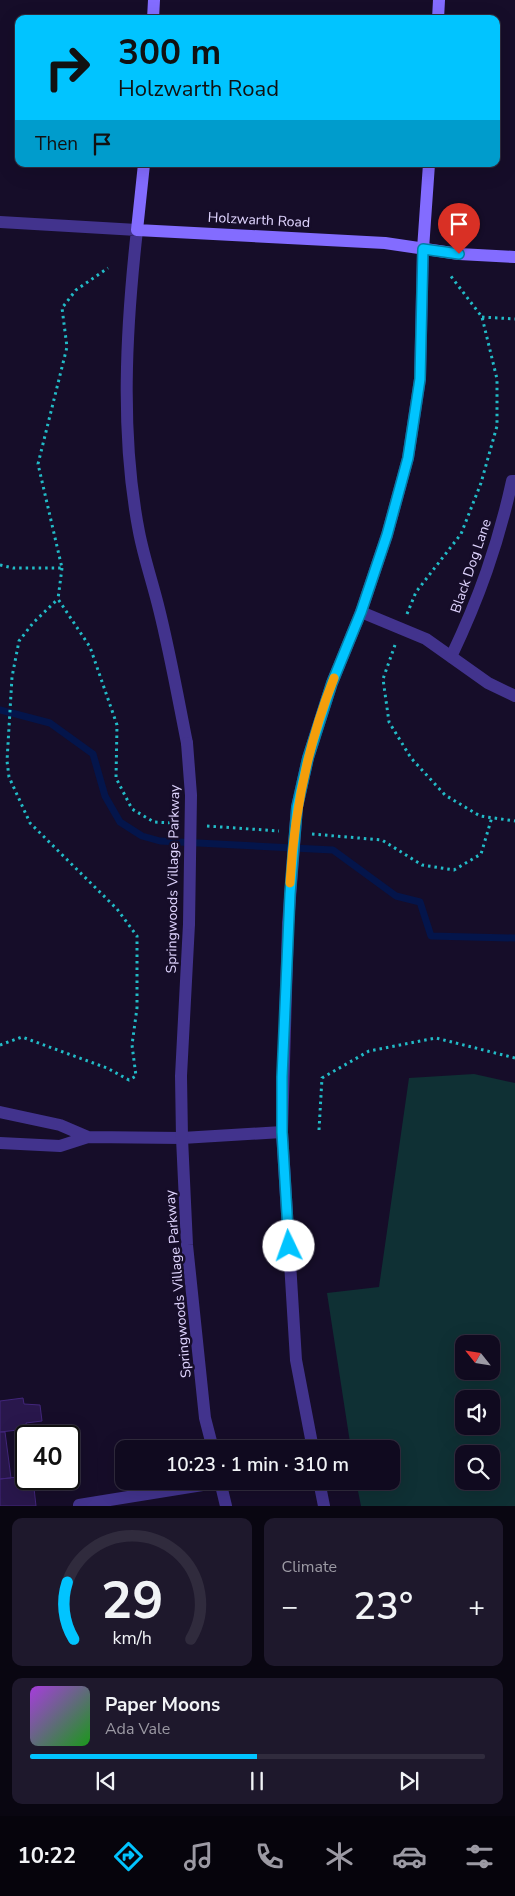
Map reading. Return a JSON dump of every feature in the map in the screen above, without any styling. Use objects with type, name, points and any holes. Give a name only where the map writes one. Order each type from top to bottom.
[{"type":"main road","points":[[153,15],[154,0]]},
{"type":"main road","points":[[438,15],[439,0]]},
{"type":"main road","name":"Springwoods Village Parkway","points":[[137,230],[144,167]]},
{"type":"main road","points":[[423,249],[429,167]]},
{"type":"main road","name":"Holzwarth Road","points":[[137,230],[385,243],[459,254],[515,257]]},
{"type":"street","name":"Holzwarth Road","points":[[0,222],[137,230]]},
{"type":"street","name":"Springwoods Village Parkway","points":[[137,230],[132,275],[128,374],[129,454],[139,532],[160,611],[187,743],[191,795],[189,924],[181,1076],[182,1138],[187,1245],[205,1418],[211,1440]]},
{"type":"street","points":[[311,1440],[296,1360],[282,1132],[288,924],[297,807],[308,758],[332,683],[361,612],[387,535],[408,458],[420,379],[423,249]]},
{"type":"street","name":"Black Dog Lane","points":[[451,657],[476,604],[503,524],[514,481]]},
{"type":"street","points":[[361,612],[426,639],[488,683],[515,696]]},
{"type":"street","points":[[0,1112],[60,1125],[88,1137]]},
{"type":"street","points":[[0,1143],[60,1146],[88,1137],[182,1138],[282,1132]]},
{"type":"street","points":[[79,1505],[101,1504],[178,1490]]},
{"type":"street","points":[[223,1490],[226,1506]]},
{"type":"street","points":[[321,1490],[324,1506]]},
{"type":"path","points":[[0,1045],[22,1037],[107,1068],[129,1080],[136,1076],[132,1045],[137,1008],[137,936],[117,909],[30,823],[8,777],[7,761],[12,677],[19,641],[32,623],[58,599],[62,568],[38,464],[67,347],[62,308],[76,290],[108,268]]},
{"type":"path","points":[[450,275],[482,317],[497,379],[496,426],[481,483],[460,534],[416,592],[383,679],[389,722],[411,758],[445,795],[480,816],[515,821]]},
{"type":"path","points":[[482,317],[515,319]]},
{"type":"path","points":[[0,565],[13,568],[62,568]]},
{"type":"path","points":[[58,599],[90,647],[117,725],[116,778],[132,810],[154,822],[184,824]]},
{"type":"path","points":[[303,833],[382,840],[422,865],[454,870],[481,854],[492,817]]},
{"type":"path","points":[[204,826],[283,832]]},
{"type":"path","points":[[319,1130],[322,1078],[369,1051],[436,1038],[515,1058]]},
{"type":"green space","points":[[474,1074],[515,1083],[515,1506],[361,1506],[358,1490],[400,1490],[400,1440],[350,1440],[327,1293],[379,1287],[409,1078]]},
{"type":"building","points":[[23,1398],[24,1404],[40,1405],[42,1421],[26,1423],[26,1425],[15,1425],[15,1430],[0,1432],[0,1401]]},
{"type":"building","points":[[0,1432],[5,1432],[11,1478],[0,1479]]},
{"type":"building","points":[[15,1477],[15,1490],[34,1490],[36,1506],[0,1506],[0,1479]]},
{"type":"waterway","points":[[0,710],[50,723],[93,754],[105,796],[120,822],[142,836],[160,841],[333,850],[396,896],[420,902],[431,936],[515,938]]},
{"type":"slow traffic","points":[[290,883],[297,807],[308,758],[334,678]]},
{"type":"route","points":[[289,1246],[282,1132],[282,1077],[291,864],[297,807],[308,758],[332,683],[361,612],[387,535],[408,458],[420,379],[423,249],[459,254]]}]
